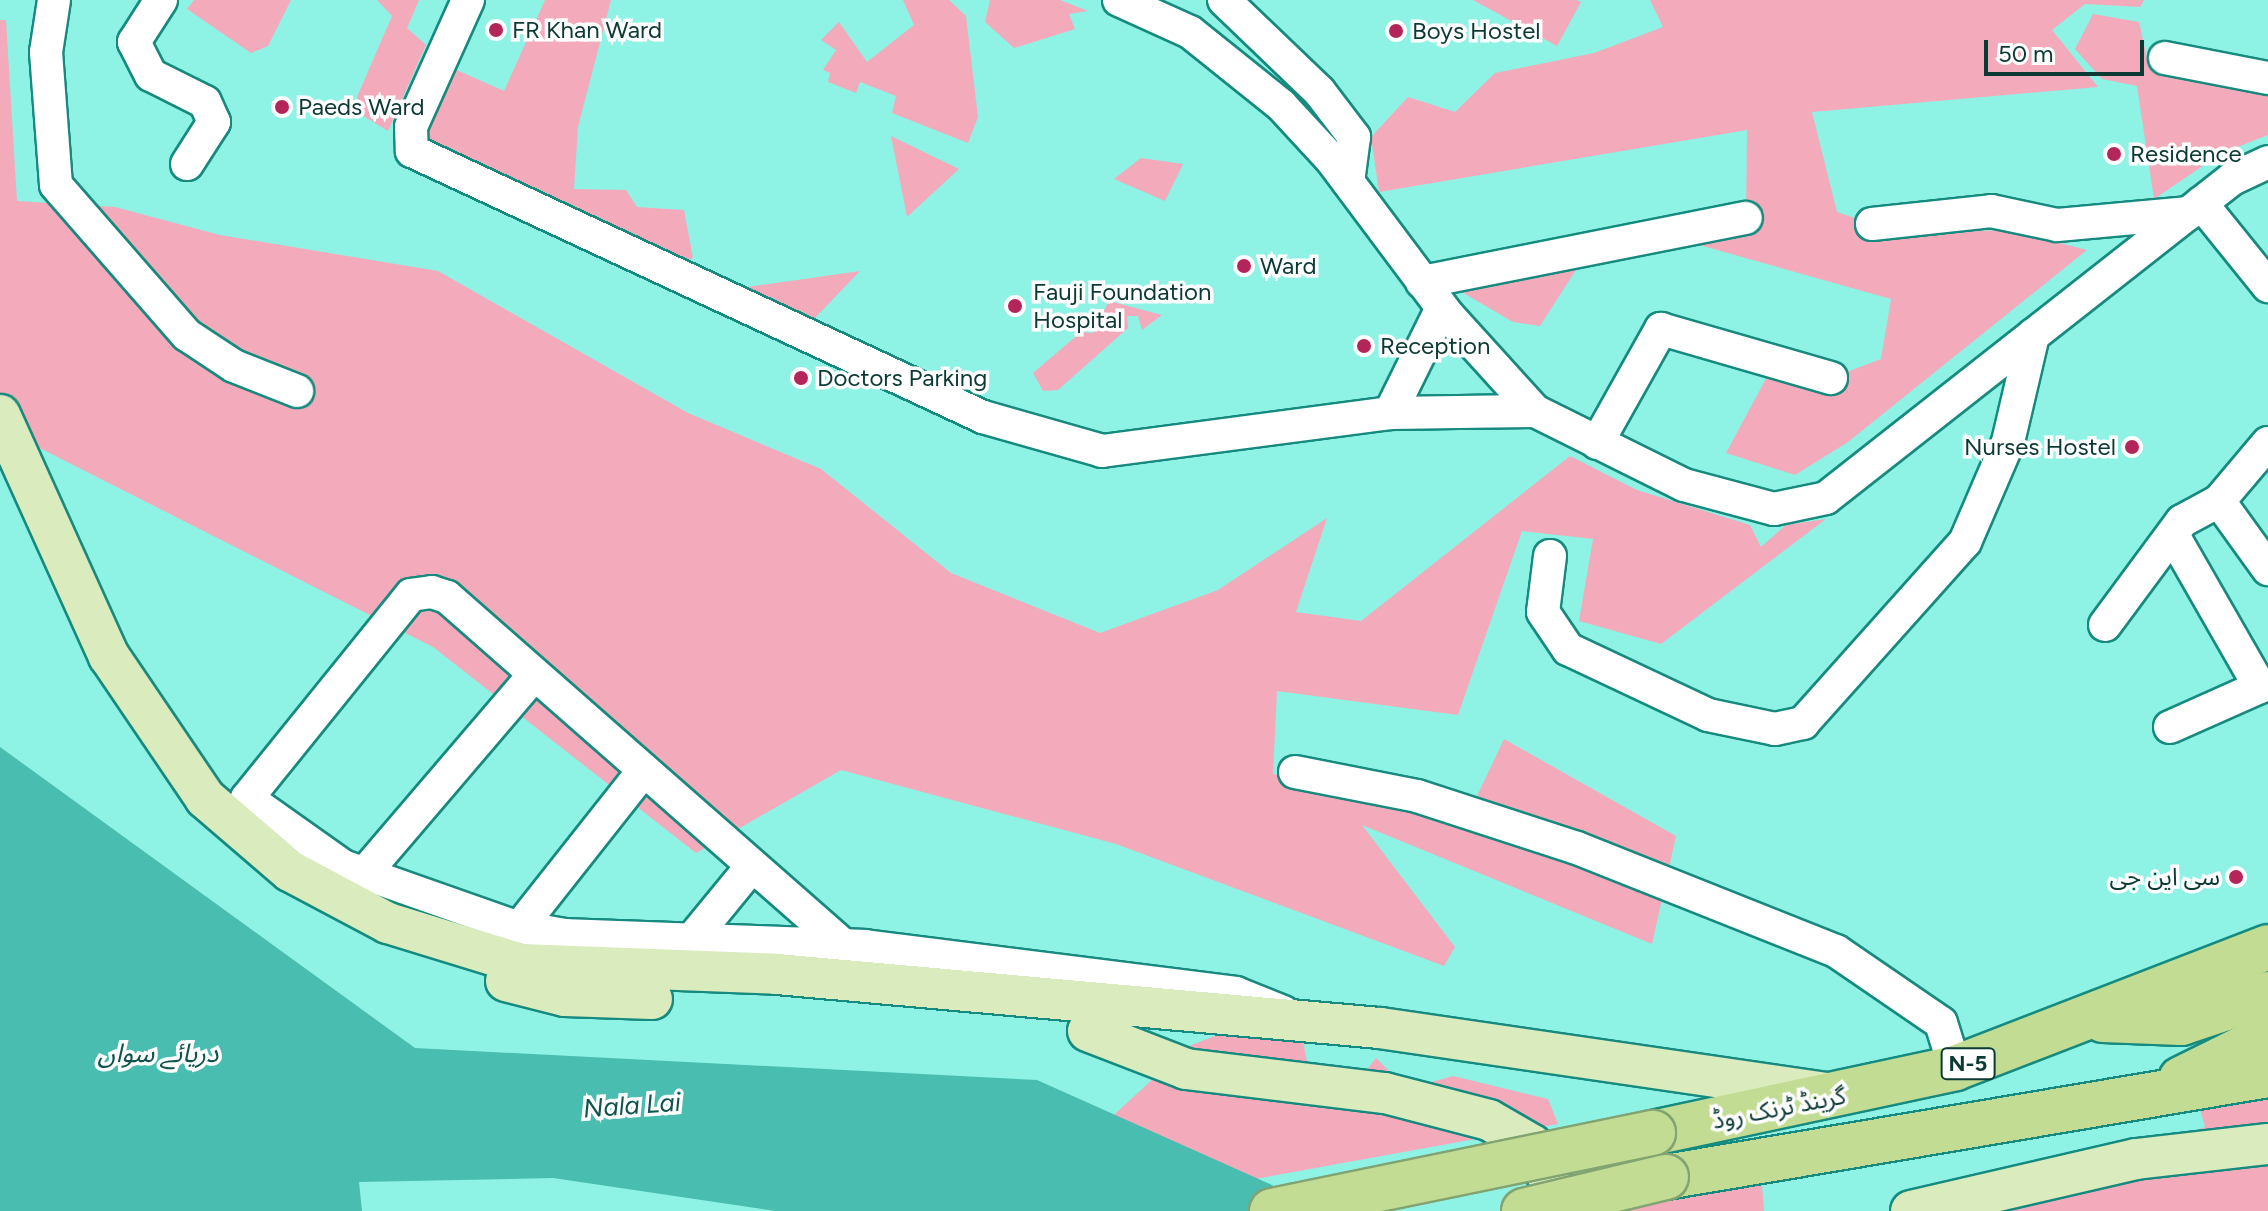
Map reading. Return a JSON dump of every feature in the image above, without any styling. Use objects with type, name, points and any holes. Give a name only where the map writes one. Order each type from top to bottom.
[{"type":"highway","name":"گرینڈ ٹرنک روڈ","points":[[1272,1211],[1843,1096],[1955,1068],[2096,1019],[2268,947]]},
{"type":"highway","points":[[2096,1019],[2181,1023],[2268,994]]},
{"type":"highway","points":[[2165,1092],[2196,1068],[2268,1036]]},
{"type":"highway","name":"گرینڈ ٹرنک روڈ","points":[[1524,1211],[1666,1177],[2268,1075]]},
{"type":"main road","points":[[0,415],[109,656],[195,786],[290,871],[388,923],[521,964],[777,974],[1305,1022],[1843,1096]]},
{"type":"main road","points":[[0,458],[113,711],[162,782],[216,838],[350,926],[399,949],[565,996],[859,1004],[1002,1015],[1088,1031],[1498,1062],[1766,1111]]},
{"type":"main road","points":[[1088,1031],[1186,1069],[1385,1093],[1489,1120],[1532,1145],[1565,1211]]},
{"type":"main road","points":[[1911,1211],[2136,1159],[2268,1144]]},
{"type":"street","points":[[54,0],[46,52],[56,185],[187,335],[234,366],[297,391]]},
{"type":"street","points":[[161,0],[134,42],[151,75],[205,102],[214,122],[187,164]]},
{"type":"street","points":[[468,0],[411,127],[412,151],[983,417],[1102,451],[1390,413],[1535,411]]},
{"type":"street","points":[[1119,0],[1190,32],[1239,67],[1348,182],[1442,308],[1535,411],[1684,485],[1774,509],[1826,498],[2195,208],[2268,162]]},
{"type":"street","points":[[1224,0],[1319,91],[1354,137],[1348,182]]},
{"type":"street","points":[[2165,58],[2268,78]]},
{"type":"street","points":[[1872,224],[1991,211],[2089,225],[2195,208]]},
{"type":"street","points":[[2195,208],[2268,286]]},
{"type":"street","points":[[1422,282],[1746,218]]},
{"type":"street","points":[[2089,225],[2114,272]]},
{"type":"street","points":[[1390,413],[1442,308]]},
{"type":"street","points":[[1597,443],[1661,329],[1831,378]]},
{"type":"street","points":[[1550,556],[1543,612],[1568,649],[1708,715],[1775,729],[1803,723],[1965,542],[2008,442],[2033,335]]},
{"type":"street","points":[[2105,625],[2174,537],[2182,521],[2219,501],[2268,443]]},
{"type":"street","points":[[2219,501],[2268,569]]},
{"type":"street","points":[[2170,727],[2260,687],[2174,537]]},
{"type":"street","points":[[842,944],[447,597],[411,595],[247,798],[364,874],[520,927],[842,944],[1236,993],[1305,1022]]},
{"type":"street","points":[[364,874],[534,675]]},
{"type":"street","points":[[520,927],[643,771]]},
{"type":"street","points":[[1295,772],[1417,796],[1577,848],[1836,951],[1941,1023],[1955,1068]]},
{"type":"street","points":[[693,938],[752,866]]},
{"type":"shaded area","points":[[194,0],[291,0],[268,46],[251,53],[187,9]]},
{"type":"shaded area","points":[[377,0],[419,0],[407,28],[426,45],[388,131],[362,115],[357,97],[392,16]]},
{"type":"shaded area","points":[[545,0],[611,0],[578,127],[574,189],[626,190],[637,207],[684,210],[693,258],[681,263],[421,144],[450,67],[504,91]]},
{"type":"shaded area","points":[[903,0],[949,0],[966,16],[978,117],[968,143],[892,113],[896,96],[860,82],[856,93],[828,82],[830,73],[823,70],[836,50],[821,40],[839,22],[867,62],[914,25]]},
{"type":"shaded area","points":[[990,0],[1060,0],[1088,11],[1069,14],[1075,29],[1014,48],[985,22]]},
{"type":"shaded area","points":[[1473,0],[1576,0],[1581,2],[1557,46]]},
{"type":"shaded area","points":[[1650,0],[2144,0],[2140,7],[2085,4],[2052,30],[2098,87],[1812,112],[1837,212],[1872,224],[1946,232],[2009,230],[2087,250],[1848,442],[1795,475],[1726,453],[1775,362],[1831,378],[1881,359],[1891,299],[1664,235],[1746,218],[1747,130],[1379,192],[1371,137],[1408,97],[1455,112],[1495,73],[1594,53],[1663,27]]},
{"type":"shaded area","points":[[2093,14],[2139,22],[2147,58],[2161,70],[2268,88],[2268,135],[2222,153],[2154,199],[2137,86],[2102,79],[2075,49]]},
{"type":"shaded area","points":[[0,20],[6,20],[17,201],[115,207],[220,235],[438,271],[688,413],[821,469],[951,573],[1100,633],[1218,590],[1327,518],[1296,612],[1361,621],[1570,456],[1637,490],[1750,525],[1761,547],[1786,525],[1826,519],[1661,644],[1579,621],[1593,539],[1522,531],[1458,715],[1277,691],[1273,774],[1469,813],[1504,739],[1676,836],[1652,944],[1362,825],[1455,947],[1444,966],[1116,844],[841,770],[696,853],[433,647],[0,428]]},
{"type":"shaded area","points":[[891,136],[959,169],[907,217]]},
{"type":"shaded area","points":[[1141,158],[1183,164],[1165,201],[1114,179]]},
{"type":"shaded area","points":[[1579,265],[1540,326],[1513,322],[1460,291]]},
{"type":"shaded area","points":[[860,271],[813,320],[740,288]]},
{"type":"shaded area","points":[[1109,301],[1162,315],[1142,330],[1138,316],[1127,316],[1128,328],[1058,390],[1043,391],[1033,373],[1081,332],[1093,333]]},
{"type":"shaded area","points":[[1245,1024],[1303,1041],[1313,1092],[1358,1081],[1376,1058],[1407,1089],[1453,1076],[1548,1099],[1558,1124],[1211,1187],[1009,1211],[1189,1046]]},
{"type":"shaded area","points":[[2268,1085],[2268,1211],[1986,1211],[2205,1127],[2196,1095]]},
{"type":"shaded area","points":[[1762,1185],[1764,1211],[1589,1211],[1669,1189]]},
{"type":"water","name":"دریائے سواں","points":[[0,747],[415,1048],[1037,1080],[1330,1211],[775,1211],[553,1178],[359,1182],[362,1211],[0,1211]]},
{"type":"place","name":"FR Khan Ward","points":[[496,30]]},
{"type":"place","name":"Boys Hostel","points":[[1396,31]]},
{"type":"place","name":"Paeds Ward","points":[[282,107]]},
{"type":"place","name":"Residence","points":[[2114,154]]},
{"type":"place","name":"Ward","points":[[1244,266]]},
{"type":"place","name":"Fauji Foundation Hospital","points":[[1015,306]]},
{"type":"place","name":"Reception","points":[[1364,346]]},
{"type":"place","name":"Doctors Parking","points":[[801,378]]},
{"type":"place","name":"Nurses Hostel","points":[[2132,447]]},
{"type":"place","name":"سی این جی","points":[[2236,877]]},
{"type":"water label","name":"Nala Lai","points":[[632,1106]]}]
